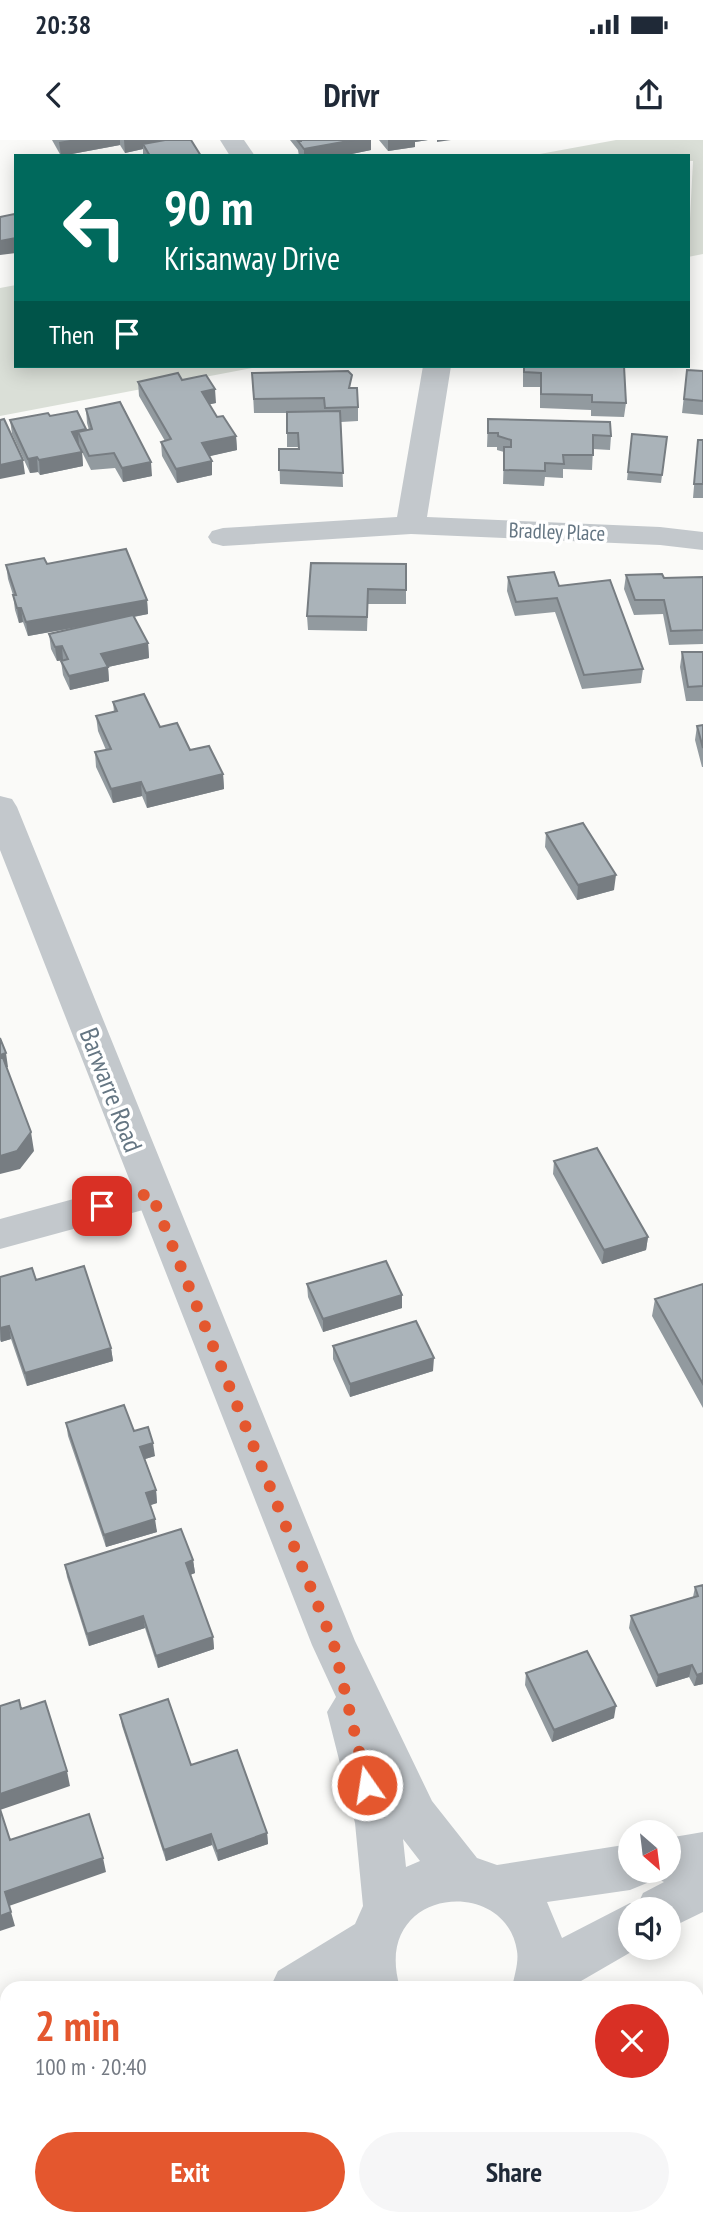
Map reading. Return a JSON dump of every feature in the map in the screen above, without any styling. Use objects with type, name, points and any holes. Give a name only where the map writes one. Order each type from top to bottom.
[{"type":"street","points":[[411,525],[437,368]]},
{"type":"street","name":"Bradley Place","points":[[223,537],[411,525],[660,536],[703,541]]},
{"type":"street","name":"Barwarre Road","points":[[0,807],[151,1193],[334,1645],[415,1817],[479,1881],[510,1895],[533,1922],[542,1944],[539,1981]]},
{"type":"street","points":[[0,1234],[151,1193]]},
{"type":"street","name":"Barwarre Road","points":[[334,1645],[378,1823],[379,1923],[370,1974],[372,1981]]},
{"type":"street","points":[[681,1859],[703,1855]]},
{"type":"street","points":[[304,1981],[379,1923],[419,1883],[479,1881],[618,1868]]},
{"type":"street","points":[[681,1898],[703,1887]]},
{"type":"street","points":[[542,1981],[618,1934]]},
{"type":"shaded area","points":[[616,140],[703,140],[703,254],[690,257],[693,161],[690,161],[690,154],[540,154]]},
{"type":"shaded area","points":[[14,285],[14,368],[252,368],[0,416],[0,288]]},
{"type":"building","points":[[165,140],[191,140],[200,154],[149,154],[143,144]]},
{"type":"building","points":[[354,140],[304,149],[298,141]]},
{"type":"building","points":[[14,214],[14,238],[0,241],[0,217]]},
{"type":"building","points":[[524,368],[624,368],[626,403],[592,402],[592,395],[541,394],[541,373],[524,372]]},
{"type":"building","points":[[687,370],[703,371],[703,401],[684,399]]},
{"type":"building","points":[[348,371],[352,375],[349,388],[357,388],[358,407],[325,408],[324,398],[254,399],[252,373]]},
{"type":"building","points":[[178,373],[182,380],[206,375],[215,389],[202,392],[217,417],[223,416],[236,436],[202,443],[212,461],[176,469],[161,442],[171,439],[138,382]]},
{"type":"building","points":[[120,402],[151,462],[122,468],[114,453],[89,456],[78,432],[92,429],[86,409]]},
{"type":"building","points":[[77,411],[86,429],[72,432],[82,452],[39,460],[37,457],[28,459],[10,420]]},
{"type":"building","points":[[340,411],[343,473],[279,470],[279,449],[299,449],[298,433],[287,433],[287,412]]},
{"type":"building","points":[[4,419],[23,460],[0,465],[0,420]]},
{"type":"building","points":[[488,419],[610,422],[611,436],[593,435],[593,455],[563,455],[564,464],[545,463],[545,471],[504,470],[504,447],[511,447],[511,440],[498,436],[498,433],[488,433]]},
{"type":"building","points":[[632,434],[667,437],[662,475],[628,472]]},
{"type":"building","points":[[698,440],[703,440],[703,484],[694,484]]},
{"type":"building","points":[[126,549],[147,600],[26,622],[21,608],[17,608],[13,595],[16,595],[6,565],[44,558],[47,564]]},
{"type":"building","points":[[311,563],[406,564],[406,590],[368,589],[367,617],[307,616]]},
{"type":"building","points":[[554,572],[559,586],[610,580],[643,669],[584,675],[557,598],[516,602],[508,577]]},
{"type":"building","points":[[662,574],[664,578],[703,577],[703,630],[671,631],[664,600],[635,600],[626,575]]},
{"type":"building","points":[[133,615],[148,643],[101,654],[108,667],[69,676],[61,661],[68,659],[62,646],[55,647],[49,634]]},
{"type":"building","points":[[682,652],[703,652],[703,686],[688,687]]},
{"type":"building","points":[[144,694],[160,727],[177,723],[190,750],[209,746],[223,774],[146,793],[141,782],[111,789],[95,752],[111,749],[96,716],[117,711],[113,702]]},
{"type":"building","points":[[703,725],[703,748],[697,726]]},
{"type":"building","points":[[583,823],[616,875],[578,885],[546,833]]},
{"type":"building","points":[[0,1038],[6,1053],[0,1055]]},
{"type":"building","points":[[0,1058],[3,1058],[31,1132],[17,1151],[0,1156]]},
{"type":"building","points":[[597,1148],[648,1237],[604,1250],[554,1161]]},
{"type":"building","points":[[386,1261],[402,1295],[323,1319],[307,1284]]},
{"type":"building","points":[[84,1266],[111,1348],[25,1373],[9,1326],[0,1328],[0,1277],[32,1268],[36,1280]]},
{"type":"building","points":[[703,1284],[703,1384],[655,1299]]},
{"type":"building","points":[[416,1321],[434,1358],[350,1384],[333,1346]]},
{"type":"building","points":[[124,1405],[134,1431],[148,1427],[153,1443],[140,1447],[156,1490],[146,1493],[155,1519],[104,1535],[66,1423]]},
{"type":"building","points":[[181,1529],[193,1560],[186,1563],[213,1637],[156,1656],[143,1616],[87,1634],[65,1565]]},
{"type":"building","points":[[703,1585],[703,1673],[697,1675],[692,1665],[658,1675],[631,1616],[698,1596],[695,1587]]},
{"type":"building","points":[[587,1651],[616,1706],[554,1730],[526,1673]]},
{"type":"building","points":[[168,1699],[191,1765],[237,1750],[267,1833],[217,1851],[211,1834],[164,1850],[120,1715]]},
{"type":"building","points":[[19,1700],[21,1709],[45,1701],[67,1771],[0,1794],[0,1706]]},
{"type":"building","points":[[0,1809],[10,1840],[89,1814],[103,1858],[5,1892],[11,1912],[0,1916]]},
{"type":"route","points":[[102,1206],[151,1193],[334,1645],[367,1785]]}]
